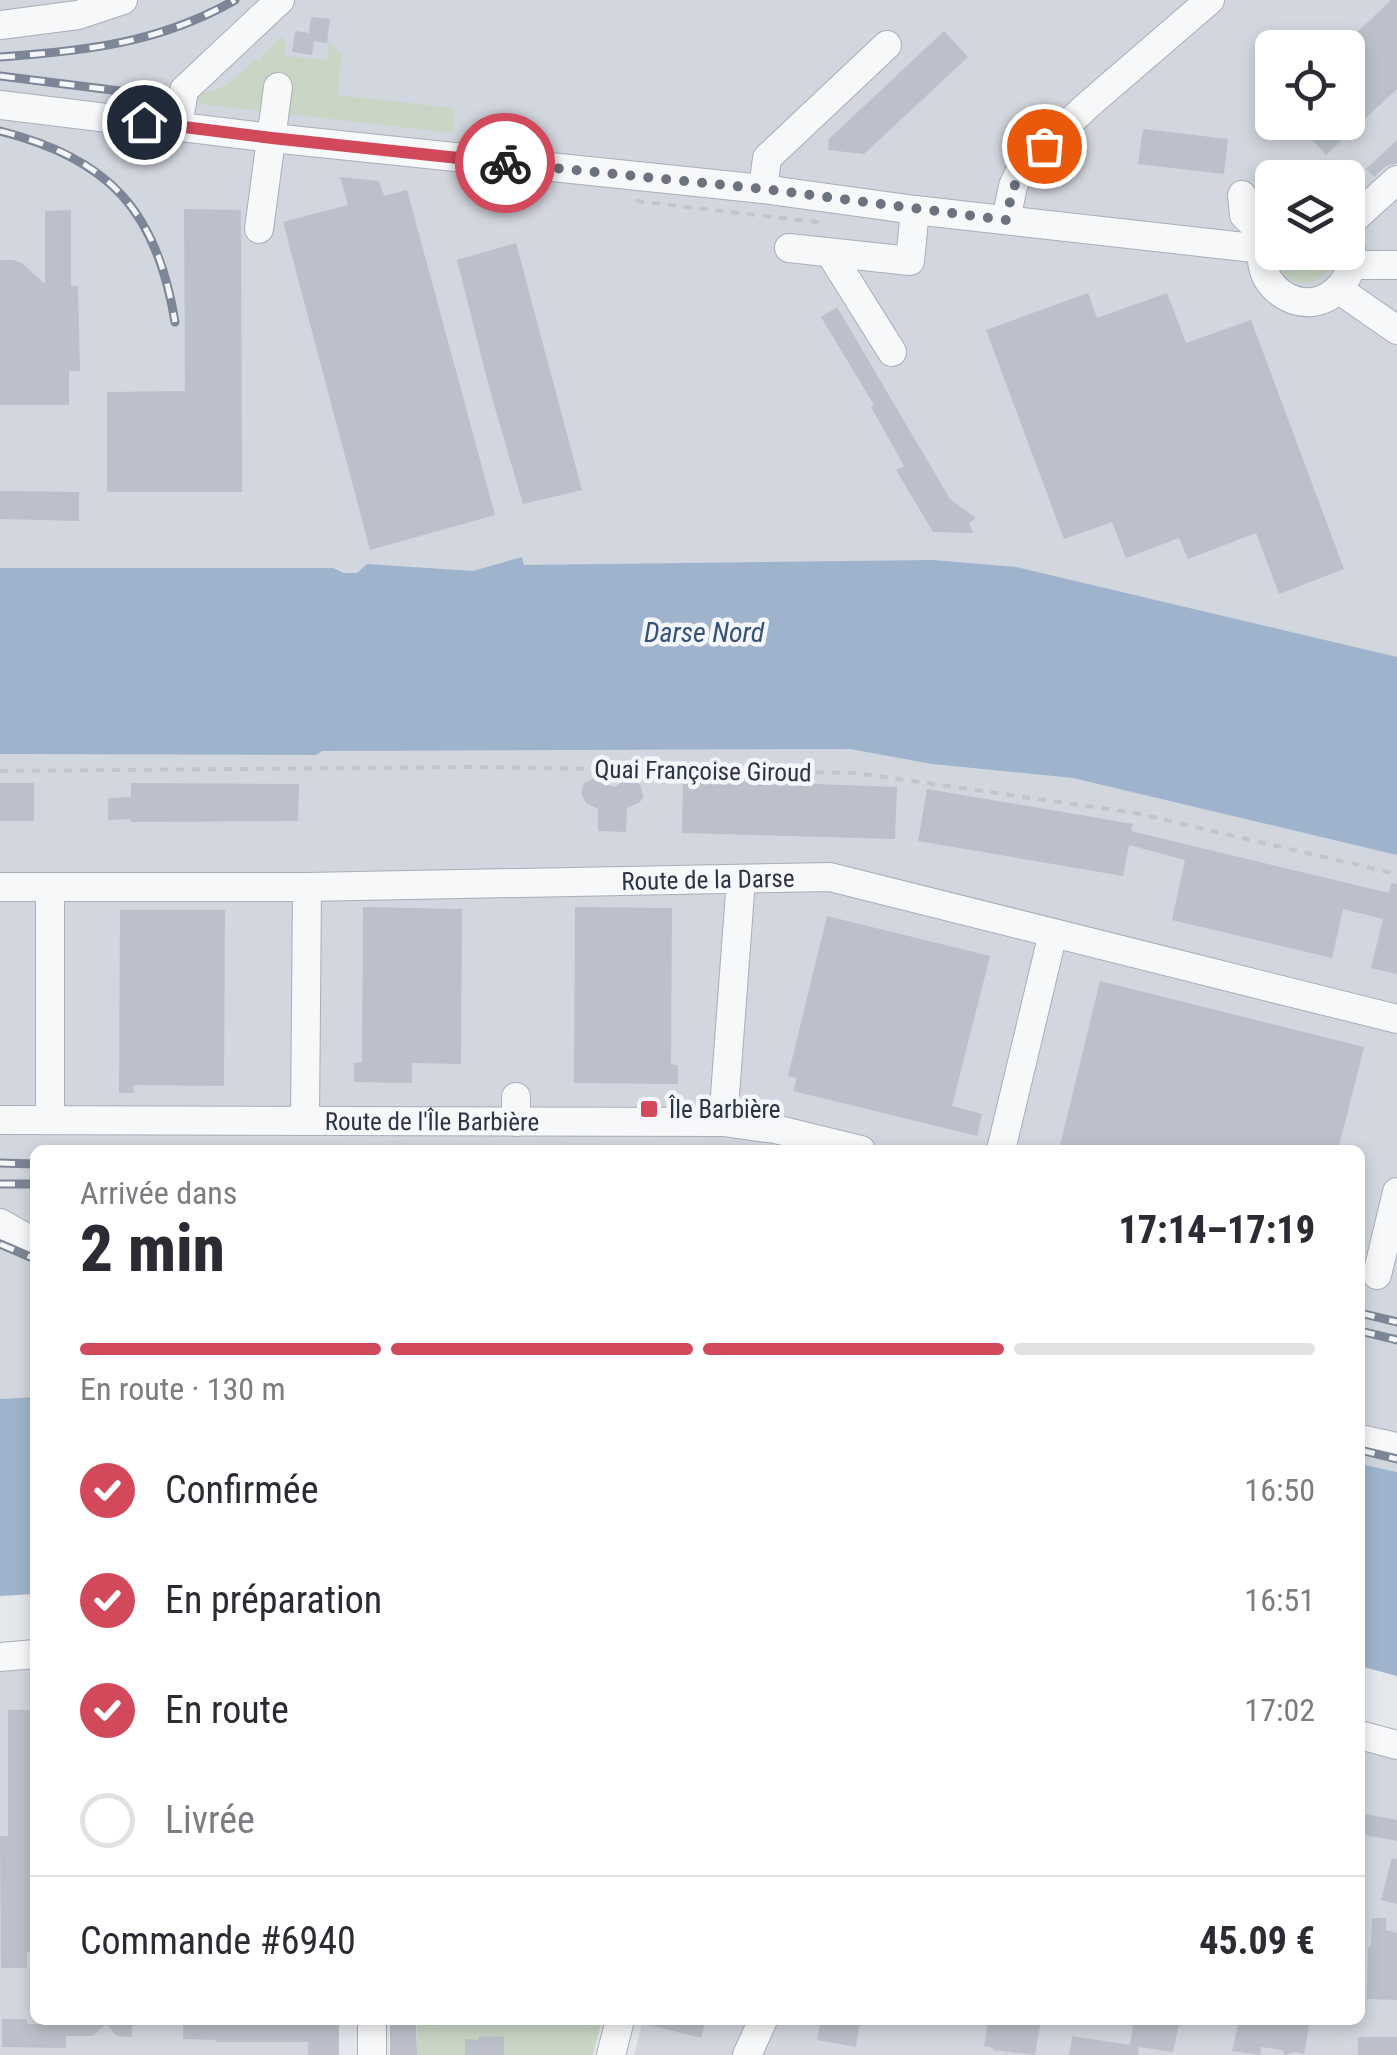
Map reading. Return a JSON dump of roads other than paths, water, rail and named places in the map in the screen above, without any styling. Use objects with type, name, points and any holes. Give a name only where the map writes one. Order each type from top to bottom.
[{"type":"street","points":[[0,24],[78,15],[124,0]]},
{"type":"street","points":[[178,126],[184,90],[280,0]]},
{"type":"street","points":[[1006,220],[1013,186],[1022,167],[1210,0]]},
{"type":"street","points":[[764,189],[767,158],[887,45]]},
{"type":"street","points":[[259,229],[278,87]]},
{"type":"street","points":[[0,106],[764,189],[1006,220],[1255,237]]},
{"type":"street","points":[[1384,203],[1397,180]]},
{"type":"street","points":[[1242,195],[1244,215],[1255,226]]},
{"type":"street","points":[[790,248],[910,261],[916,210]]},
{"type":"street","points":[[830,253],[892,352]]},
{"type":"street","points":[[1365,264],[1397,265]]},
{"type":"street","points":[[1264,270],[1274,288],[1286,297],[1313,302],[1327,297],[1343,270]]},
{"type":"street","points":[[1351,270],[1397,330]]},
{"type":"street","name":"Route de la Darse","points":[[0,887],[830,877],[1397,1019]]},
{"type":"street","points":[[723,1122],[741,878]]},
{"type":"street","points":[[305,1121],[307,886]]},
{"type":"street","points":[[50,887],[50,1120]]},
{"type":"street","points":[[1002,1145],[1053,933]]},
{"type":"street","name":"Route de l'Île Barbière","points":[[0,1120],[305,1121],[516,1109],[723,1122],[839,1145]]},
{"type":"street","points":[[1378,1275],[1397,1192]]},
{"type":"street","points":[[0,1223],[30,1240]]},
{"type":"street","points":[[1365,1440],[1397,1447]]},
{"type":"street","points":[[0,1657],[30,1654]]},
{"type":"street","points":[[1365,1736],[1397,1745]]},
{"type":"street","points":[[372,2025],[372,2055]]},
{"type":"street","points":[[610,2055],[619,2025]]},
{"type":"street","points":[[747,2055],[761,2025]]},
{"type":"water","name":"Darse Nord","points":[[522,557],[524,565],[933,560],[1016,567],[1397,657],[1397,855],[1073,778],[932,764],[850,749],[0,754],[0,568],[333,568],[357,573],[367,564],[473,571]]},
{"type":"water","points":[[30,1397],[30,1594],[0,1596],[0,1399]]},
{"type":"water","points":[[1365,1465],[1397,1472],[1397,1676],[1365,1667]]},
{"type":"railway","points":[[0,57],[62,52],[150,35],[207,15],[235,0]]},
{"type":"railway","points":[[0,76],[152,95]]},
{"type":"railway","points":[[0,131],[71,157],[99,174],[122,195],[155,249],[175,322]]},
{"type":"railway","points":[[0,1163],[30,1164]]},
{"type":"railway","points":[[0,1184],[30,1184]]},
{"type":"railway","points":[[0,1244],[30,1257]]},
{"type":"railway","points":[[1365,1314],[1397,1322]]},
{"type":"railway","points":[[1365,1332],[1397,1340]]},
{"type":"railway","points":[[1365,1451],[1397,1459]]},
{"type":"place","name":"Île Barbière","points":[[649,1109]]}]
